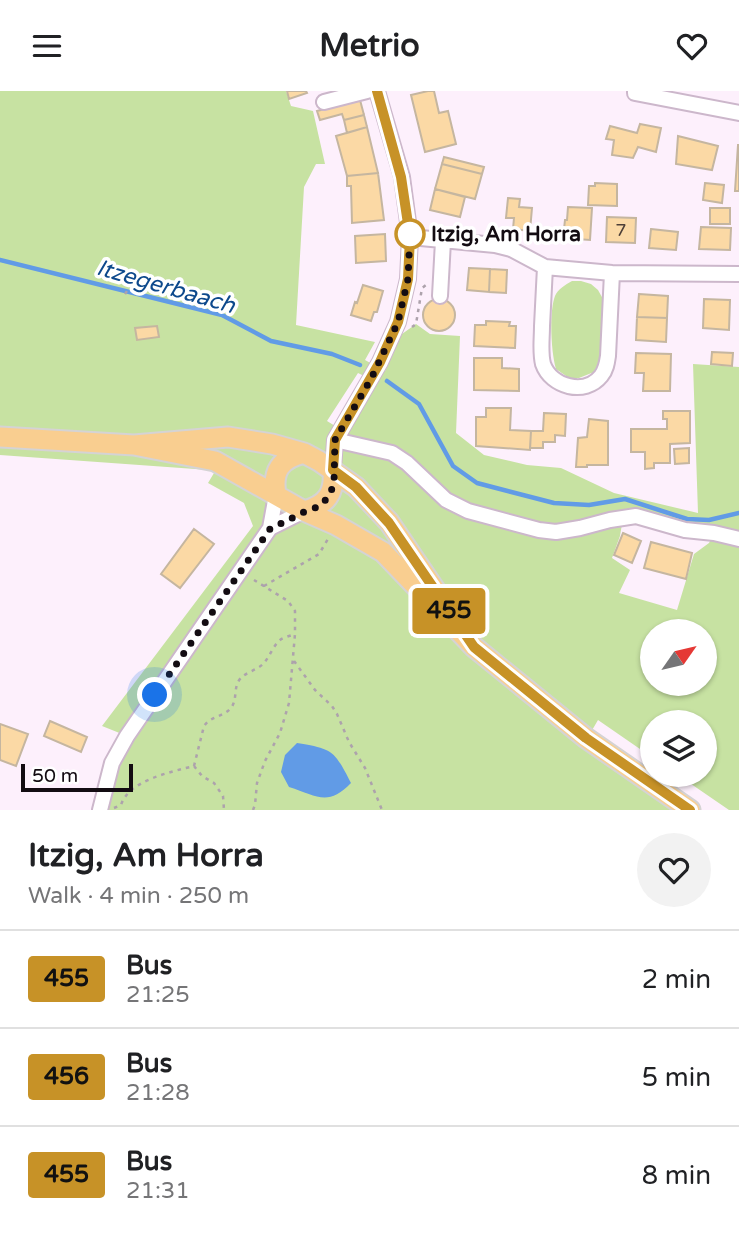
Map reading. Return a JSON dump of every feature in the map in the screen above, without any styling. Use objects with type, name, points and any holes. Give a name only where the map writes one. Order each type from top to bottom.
[{"type":"main road","points":[[0,437],[134,445],[215,461],[304,512],[336,525],[383,552],[474,647],[586,738],[690,810]]},
{"type":"main road","points":[[134,445],[228,437],[272,444],[304,453],[333,470],[356,487],[389,523],[474,647]]},
{"type":"main road","points":[[276,495],[276,472],[292,456],[304,453]]},
{"type":"main road","points":[[304,512],[324,502],[331,492],[333,470]]},
{"type":"street","points":[[324,102],[367,91]]},
{"type":"street","points":[[333,470],[335,440],[380,362],[398,322],[408,279],[410,237],[401,177],[377,91]]},
{"type":"street","points":[[635,91],[739,113]]},
{"type":"street","points":[[410,237],[511,249],[545,267],[612,273],[739,274]]},
{"type":"street","points":[[440,296],[443,241]]},
{"type":"street","points":[[545,267],[541,350],[544,367],[558,383],[570,387],[595,382],[606,367],[612,273]]},
{"type":"street","points":[[304,453],[335,440],[392,453],[407,463],[446,500],[468,511],[539,530],[556,532],[580,529],[636,516],[685,530],[739,539]]},
{"type":"street","points":[[100,808],[112,763],[127,736],[270,529],[276,495]]},
{"type":"street","points":[[270,529],[304,512]]},
{"type":"path","points":[[125,294],[129,288]]},
{"type":"path","points":[[253,810],[257,783],[280,733],[289,703],[295,634],[295,611],[288,601],[264,586],[319,554],[329,539]]},
{"type":"path","points":[[194,766],[204,726],[231,708],[241,678],[264,663],[282,638],[295,634]]},
{"type":"path","points":[[293,659],[315,690],[337,714],[349,743],[365,768],[382,810]]},
{"type":"path","points":[[100,808],[121,805],[123,797],[129,791],[154,777],[194,766]]},
{"type":"path","points":[[194,766],[202,776],[214,783],[223,796],[224,810]]},
{"type":"green space","points":[[0,91],[286,91],[291,106],[313,111],[325,164],[316,164],[304,187],[296,325],[375,342],[365,360],[385,371],[402,334],[416,324],[430,334],[460,336],[456,433],[484,455],[527,465],[561,468],[614,493],[698,513],[693,364],[739,367],[739,810],[729,810],[695,787],[717,787],[717,710],[640,710],[640,749],[598,720],[584,744],[640,782],[640,787],[647,787],[681,810],[100,810],[127,736],[102,726],[253,526],[244,503],[208,483],[214,473],[209,470],[0,455]],"holes":[[[358,373],[378,383],[358,414],[340,429],[327,421]],[[623,518],[714,533],[709,543],[694,554],[677,610],[619,593],[630,570],[612,558]]]},
{"type":"green space","points":[[572,281],[591,284],[603,299],[601,358],[594,372],[579,378],[569,378],[556,369],[552,343],[551,322],[555,296]]},
{"type":"water","points":[[297,743],[331,753],[351,783],[329,797],[315,796],[289,787],[281,772],[285,755]]},
{"type":"building","points":[[287,91],[306,91],[307,93],[289,99]]},
{"type":"building","points":[[434,91],[439,113],[448,111],[456,144],[425,152],[411,95]]},
{"type":"building","points":[[360,100],[364,115],[344,120],[342,114],[320,120],[317,111]]},
{"type":"building","points":[[364,115],[367,127],[347,133],[344,120]]},
{"type":"building","points":[[640,124],[661,128],[656,152],[638,147],[633,158],[612,155],[614,140],[606,139],[610,126],[637,133]]},
{"type":"building","points":[[367,127],[378,173],[347,176],[336,136]]},
{"type":"building","points":[[678,136],[718,146],[712,170],[676,164]]},
{"type":"building","points":[[738,145],[739,191],[735,191]]},
{"type":"building","points":[[444,157],[484,167],[482,174],[442,164]]},
{"type":"building","points":[[442,164],[482,174],[475,199],[435,189]]},
{"type":"building","points":[[378,173],[384,220],[352,223],[351,186],[347,186],[347,176]]},
{"type":"building","points":[[595,183],[617,184],[617,206],[588,205],[589,186],[595,186]]},
{"type":"building","points":[[705,183],[724,185],[722,203],[703,200]]},
{"type":"building","points":[[435,189],[465,197],[460,217],[430,210]]},
{"type":"building","points":[[508,198],[520,199],[519,207],[532,208],[530,231],[513,229],[514,218],[506,218]]},
{"type":"building","points":[[568,207],[592,208],[590,240],[563,238]]},
{"type":"building","points":[[710,208],[730,208],[730,224],[710,224]]},
{"type":"building","points":[[607,217],[636,218],[635,243],[606,242]]},
{"type":"building","points":[[701,227],[731,228],[730,250],[699,249]]},
{"type":"building","points":[[651,229],[678,232],[676,250],[649,248]]},
{"type":"building","points":[[385,234],[386,261],[356,263],[355,236]]},
{"type":"building","points":[[469,268],[490,269],[489,292],[467,290]]},
{"type":"building","points":[[490,269],[507,270],[506,293],[489,292]]},
{"type":"building","points":[[363,285],[383,291],[377,312],[374,312],[371,321],[351,315]]},
{"type":"building","points":[[639,294],[668,296],[667,318],[637,317]]},
{"type":"building","points":[[439,299],[450,304],[455,315],[450,326],[439,331],[428,326],[423,315],[428,304]]},
{"type":"building","points":[[704,299],[730,300],[729,330],[703,328]]},
{"type":"building","points":[[637,317],[667,318],[666,342],[636,340]]},
{"type":"building","points":[[486,321],[510,322],[509,326],[516,326],[515,348],[474,346],[475,325],[486,325]]},
{"type":"building","points":[[157,326],[159,337],[137,340],[135,328]]},
{"type":"building","points":[[712,352],[733,353],[732,366],[711,364]]},
{"type":"building","points":[[636,353],[671,354],[670,391],[643,391],[644,373],[635,373]]},
{"type":"building","points":[[474,358],[502,358],[502,368],[519,369],[519,391],[474,390]]},
{"type":"building","points":[[486,408],[511,408],[510,430],[531,431],[530,450],[476,446],[476,417],[486,417]]},
{"type":"building","points":[[663,411],[690,411],[690,443],[670,444],[670,463],[654,463],[654,468],[645,469],[645,452],[631,452],[631,429],[667,429],[667,419],[663,419]]},
{"type":"building","points":[[544,413],[566,414],[565,436],[555,435],[555,442],[543,442],[543,448],[530,448],[531,431],[543,431]]},
{"type":"building","points":[[589,419],[608,421],[608,465],[576,467],[578,438],[587,437]]},
{"type":"building","points":[[689,448],[689,463],[675,464],[674,449]]},
{"type":"building","points":[[194,529],[214,544],[180,588],[161,574]]},
{"type":"building","points":[[623,533],[641,541],[632,563],[614,555]]},
{"type":"building","points":[[651,542],[692,553],[686,579],[644,568]]},
{"type":"building","points":[[50,721],[87,737],[81,752],[44,736]]},
{"type":"building","points":[[0,724],[28,734],[16,766],[0,760]]},
{"type":"waterway","name":"Itzegerbaach","points":[[0,260],[222,315],[271,341],[332,354],[360,365]]},
{"type":"waterway","name":"Itzegerbaach","points":[[387,381],[419,404],[453,466],[477,483],[554,503],[589,505],[625,499],[687,519],[709,520],[739,513]]},
{"type":"bus line","name":"455","points":[[377,91],[401,177],[410,237],[408,279],[398,322],[380,362],[335,440],[333,470],[356,487],[389,523],[474,647],[586,738],[690,810]]},
{"type":"place","name":"Itzig, Am Horra","points":[[410,234]]},
{"type":"route","points":[[155,695],[270,529],[315,508],[324,502],[331,492],[334,481],[335,440],[371,379],[398,322],[408,279],[410,234]]}]
